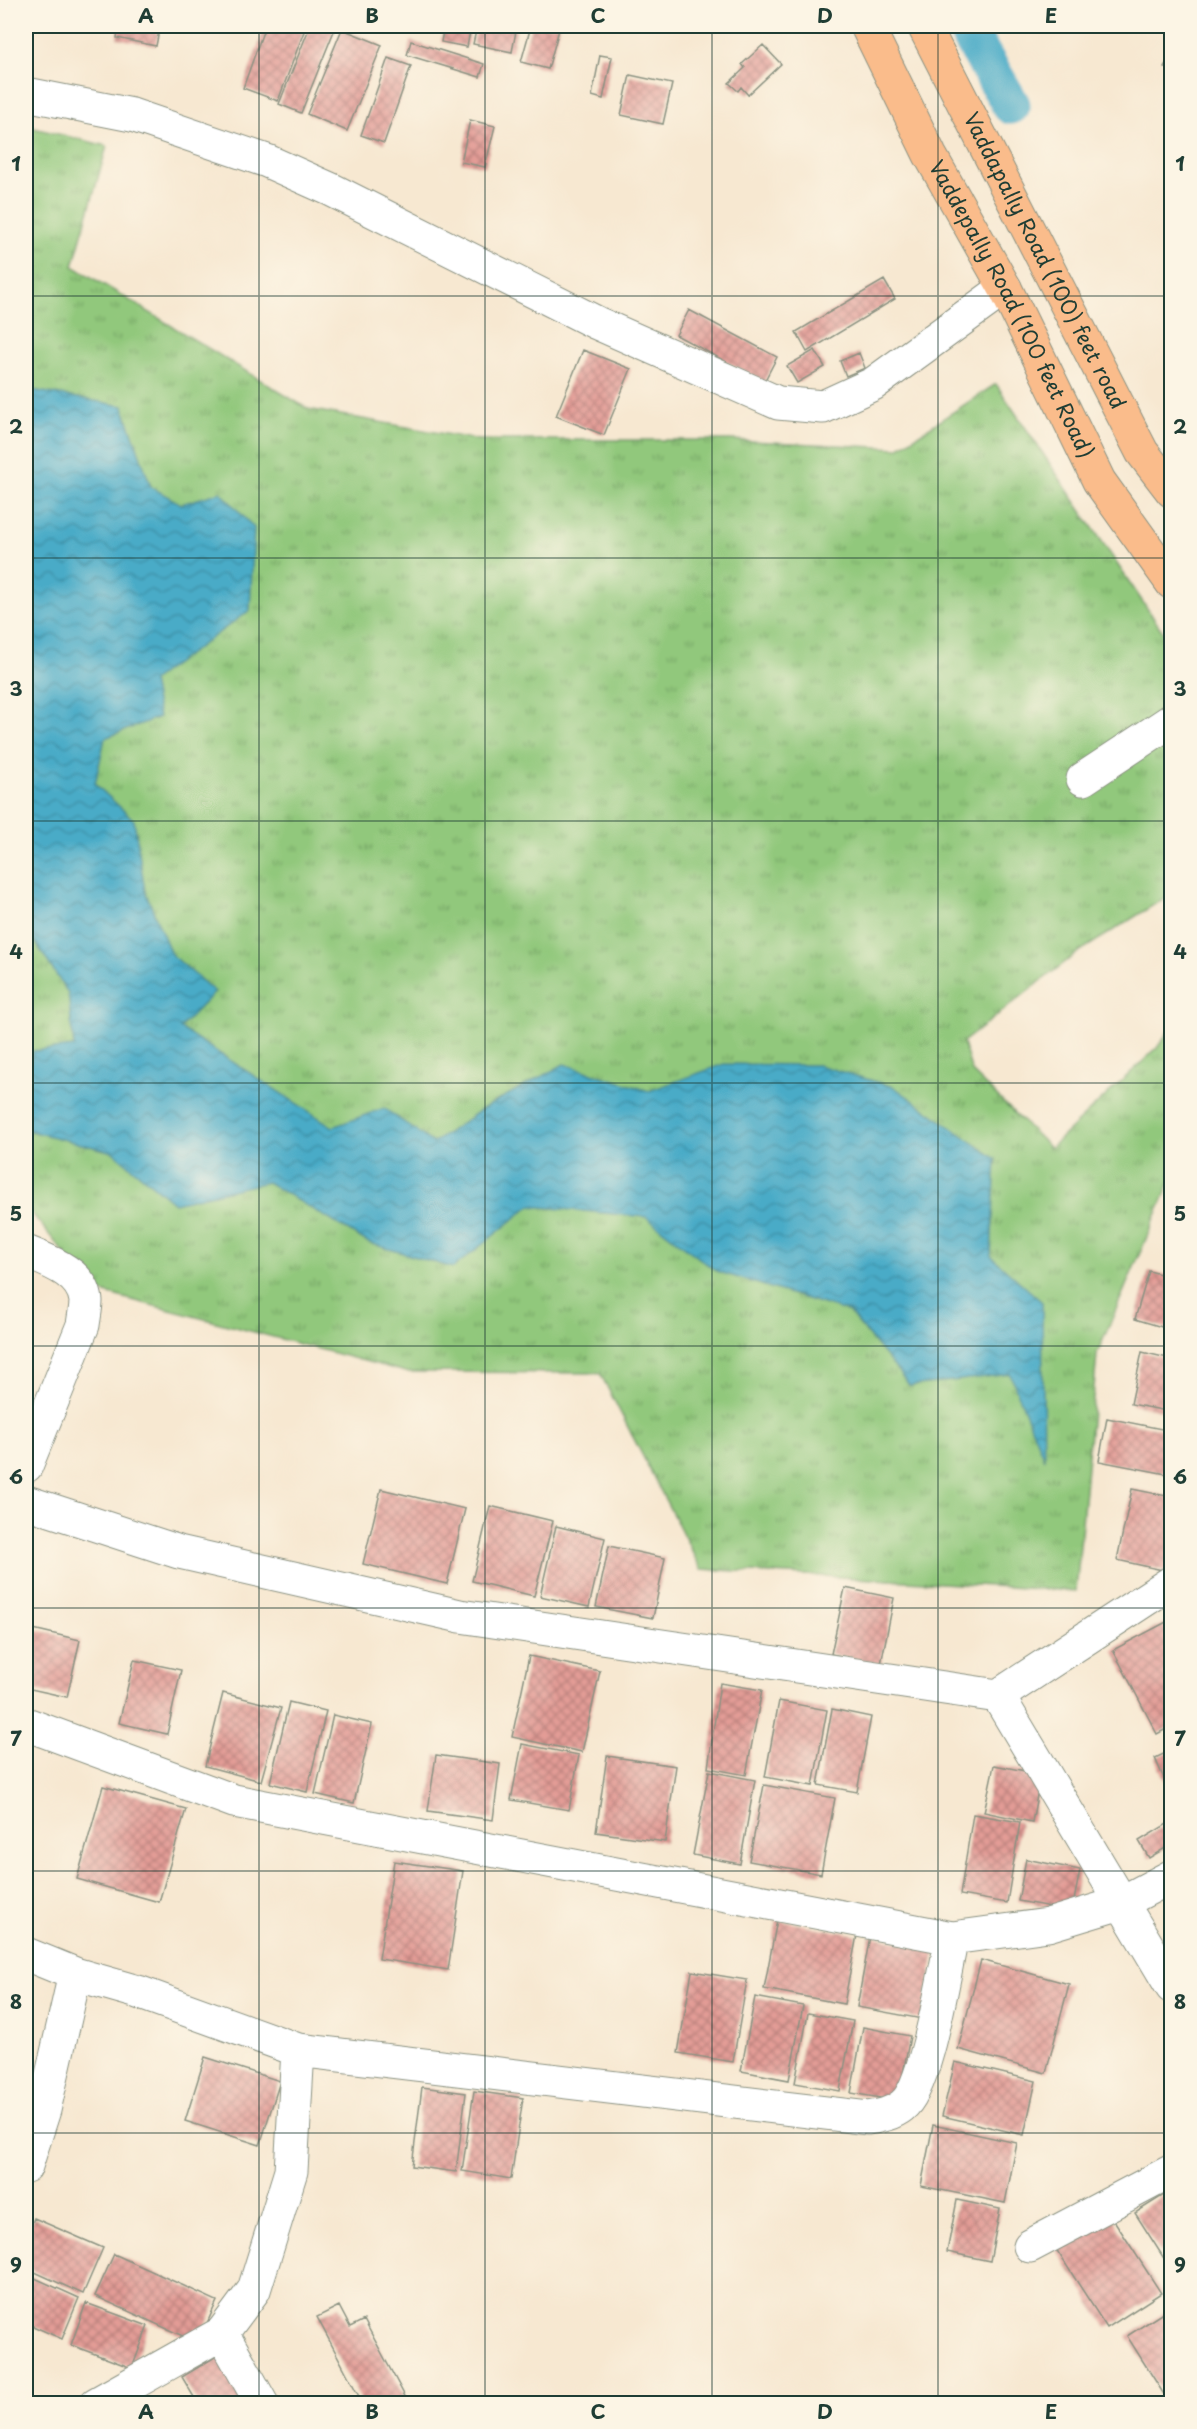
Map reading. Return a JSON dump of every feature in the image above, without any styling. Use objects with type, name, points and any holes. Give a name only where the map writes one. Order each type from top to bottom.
[{"type":"main road","name":"Vaddepally Road (100 feet Road)","points":[[867,26],[930,155],[1005,288],[1099,481],[1172,583]]},
{"type":"main road","name":"Vaddapally Road (100) feet road","points":[[924,26],[1142,452],[1172,491]]},
{"type":"street","points":[[26,94],[132,115],[267,161],[332,190],[597,323],[778,403],[823,407],[873,384],[1005,288]]},
{"type":"street","points":[[1083,779],[1172,720]]},
{"type":"street","points":[[26,1252],[60,1267],[77,1281],[86,1300],[83,1325],[26,1466]]},
{"type":"street","points":[[26,1502],[179,1552],[460,1616],[998,1696],[1172,1582]]},
{"type":"street","points":[[998,1696],[1172,1987]]},
{"type":"street","points":[[26,1724],[234,1801],[952,1938],[1048,1925],[1121,1903],[1172,1876]]},
{"type":"street","points":[[26,1954],[75,1974],[138,1992],[298,2050],[868,2118],[886,2115],[904,2106],[914,2091],[923,2068],[952,1938]]},
{"type":"street","points":[[26,2166],[44,2110],[75,1974]]},
{"type":"street","points":[[96,2403],[222,2332],[254,2290],[291,2171],[298,2050]]},
{"type":"street","points":[[1030,2246],[1172,2171]]},
{"type":"street","points":[[222,2332],[262,2403]]},
{"type":"green space","points":[[26,126],[107,146],[73,266],[308,409],[478,440],[730,440],[898,448],[996,384],[1171,644],[1171,894],[1077,953],[963,1042],[972,1072],[1050,1148],[1157,1048],[1171,1028],[1171,1180],[1097,1354],[1076,1591],[701,1569],[600,1373],[406,1372],[94,1290],[26,1206]]},
{"type":"water","points":[[26,389],[123,406],[151,487],[181,504],[221,492],[254,528],[250,610],[152,681],[159,717],[105,738],[95,784],[134,820],[145,891],[171,954],[215,992],[180,1028],[333,1127],[384,1108],[433,1143],[484,1108],[564,1064],[649,1091],[724,1064],[818,1065],[894,1087],[996,1159],[991,1256],[1042,1302],[1044,1459],[1010,1374],[910,1386],[849,1312],[716,1271],[646,1217],[530,1206],[453,1268],[369,1243],[267,1182],[174,1203],[113,1152],[26,1130],[26,1078],[33,1051],[74,1047],[68,993],[26,928]]},
{"type":"building","points":[[119,26],[160,26],[156,46],[117,38]]},
{"type":"building","points":[[265,26],[306,26],[278,101],[243,88]]},
{"type":"building","points":[[310,26],[336,26],[301,113],[279,104]]},
{"type":"building","points":[[444,26],[471,26],[467,47],[441,42]]},
{"type":"building","points":[[477,26],[517,26],[512,52],[473,44]]},
{"type":"building","points":[[531,26],[560,26],[548,69],[521,62]]},
{"type":"building","points":[[342,29],[382,45],[347,131],[307,114]]},
{"type":"building","points":[[411,41],[484,64],[480,77],[407,55]]},
{"type":"building","points":[[763,45],[781,64],[748,95],[741,87],[738,91],[729,83],[745,68],[742,64]]},
{"type":"building","points":[[1172,53],[1172,71],[1164,67]]},
{"type":"building","points":[[600,55],[612,57],[603,99],[592,96]]},
{"type":"building","points":[[388,58],[411,66],[384,143],[361,135]]},
{"type":"building","points":[[630,75],[672,84],[663,124],[621,115]]},
{"type":"building","points":[[470,120],[495,126],[485,167],[461,162]]},
{"type":"building","points":[[884,280],[895,299],[807,352],[796,332]]},
{"type":"building","points":[[689,310],[777,357],[764,382],[676,335]]},
{"type":"building","points":[[583,350],[631,369],[604,435],[556,416]]},
{"type":"building","points":[[815,350],[825,367],[797,383],[787,366]]},
{"type":"building","points":[[859,353],[865,368],[846,376],[840,361]]},
{"type":"building","points":[[1149,1271],[1172,1277],[1172,1330],[1135,1319]]},
{"type":"building","points":[[1142,1352],[1172,1359],[1172,1412],[1131,1404]]},
{"type":"building","points":[[1107,1418],[1172,1431],[1172,1475],[1099,1461]]},
{"type":"building","points":[[381,1489],[465,1509],[447,1584],[363,1564]]},
{"type":"building","points":[[1132,1489],[1172,1497],[1172,1547],[1167,1571],[1117,1560]]},
{"type":"building","points":[[490,1506],[553,1521],[534,1596],[472,1581]]},
{"type":"building","points":[[556,1526],[605,1538],[589,1607],[540,1596]]},
{"type":"building","points":[[609,1546],[665,1558],[653,1618],[596,1607]]},
{"type":"building","points":[[845,1588],[894,1598],[881,1664],[831,1654]]},
{"type":"building","points":[[1172,1619],[1172,1726],[1157,1734],[1113,1650]]},
{"type":"building","points":[[29,1628],[80,1640],[67,1697],[26,1688],[26,1642]]},
{"type":"building","points":[[529,1656],[600,1671],[582,1752],[512,1737]]},
{"type":"building","points":[[134,1660],[181,1670],[167,1734],[119,1723]]},
{"type":"building","points":[[720,1683],[762,1690],[746,1775],[708,1768]]},
{"type":"building","points":[[223,1693],[281,1708],[261,1781],[205,1766]]},
{"type":"building","points":[[779,1701],[827,1710],[813,1786],[765,1777]]},
{"type":"building","points":[[289,1702],[326,1711],[307,1792],[270,1783]]},
{"type":"building","points":[[832,1709],[871,1717],[857,1792],[818,1785]]},
{"type":"building","points":[[333,1715],[372,1724],[354,1803],[315,1794]]},
{"type":"building","points":[[522,1744],[579,1755],[569,1810],[511,1800]]},
{"type":"building","points":[[1172,1750],[1172,1797],[1155,1758]]},
{"type":"building","points":[[436,1755],[500,1764],[493,1820],[428,1811]]},
{"type":"building","points":[[607,1756],[676,1766],[665,1842],[596,1832]]},
{"type":"building","points":[[994,1765],[1041,1774],[1032,1822],[984,1812]]},
{"type":"building","points":[[709,1771],[755,1780],[740,1864],[693,1855]]},
{"type":"building","points":[[764,1785],[835,1798],[821,1874],[749,1861]]},
{"type":"building","points":[[103,1786],[186,1809],[159,1902],[77,1879]]},
{"type":"building","points":[[973,1814],[1020,1822],[1007,1903],[960,1895]]},
{"type":"building","points":[[1172,1821],[1172,1844],[1149,1858],[1139,1841]]},
{"type":"building","points":[[1026,1859],[1080,1870],[1072,1911],[1018,1901]]},
{"type":"building","points":[[394,1861],[463,1871],[448,1970],[379,1959]]},
{"type":"building","points":[[777,1920],[857,1935],[844,2004],[764,1989]]},
{"type":"building","points":[[870,1936],[936,1948],[922,2019],[857,2007]]},
{"type":"building","points":[[981,1960],[1069,1984],[1046,2073],[958,2049]]},
{"type":"building","points":[[692,1971],[747,1980],[733,2062],[678,2053]]},
{"type":"building","points":[[755,1997],[803,2006],[789,2080],[741,2071]]},
{"type":"building","points":[[808,2013],[853,2021],[840,2091],[795,2083]]},
{"type":"building","points":[[863,2027],[910,2036],[898,2101],[851,2093]]},
{"type":"building","points":[[205,2057],[280,2081],[260,2145],[185,2121]]},
{"type":"building","points":[[955,2062],[1036,2081],[1024,2135],[942,2116]]},
{"type":"building","points":[[422,2087],[466,2093],[456,2172],[412,2166]]},
{"type":"building","points":[[474,2091],[523,2098],[511,2179],[462,2171]]},
{"type":"building","points":[[933,2125],[1017,2143],[1005,2203],[921,2186]]},
{"type":"building","points":[[1172,2190],[1172,2271],[1135,2213]]},
{"type":"building","points":[[957,2200],[1000,2209],[990,2261],[947,2252]]},
{"type":"building","points":[[1108,2211],[1161,2293],[1107,2328],[1054,2246]]},
{"type":"building","points":[[34,2218],[103,2248],[83,2294],[26,2268],[26,2238]]},
{"type":"building","points":[[114,2254],[217,2301],[198,2343],[95,2296]]},
{"type":"building","points":[[26,2274],[79,2298],[62,2339],[26,2323]]},
{"type":"building","points":[[86,2303],[148,2326],[132,2368],[71,2345]]},
{"type":"building","points":[[339,2306],[350,2327],[364,2320],[409,2404],[363,2404],[317,2317]]},
{"type":"building","points":[[1172,2307],[1172,2404],[1170,2404],[1127,2336]]},
{"type":"building","points":[[220,2354],[246,2399],[238,2404],[198,2404],[182,2377]]},
{"type":"waterway","points":[[965,26],[1011,105]]}]
